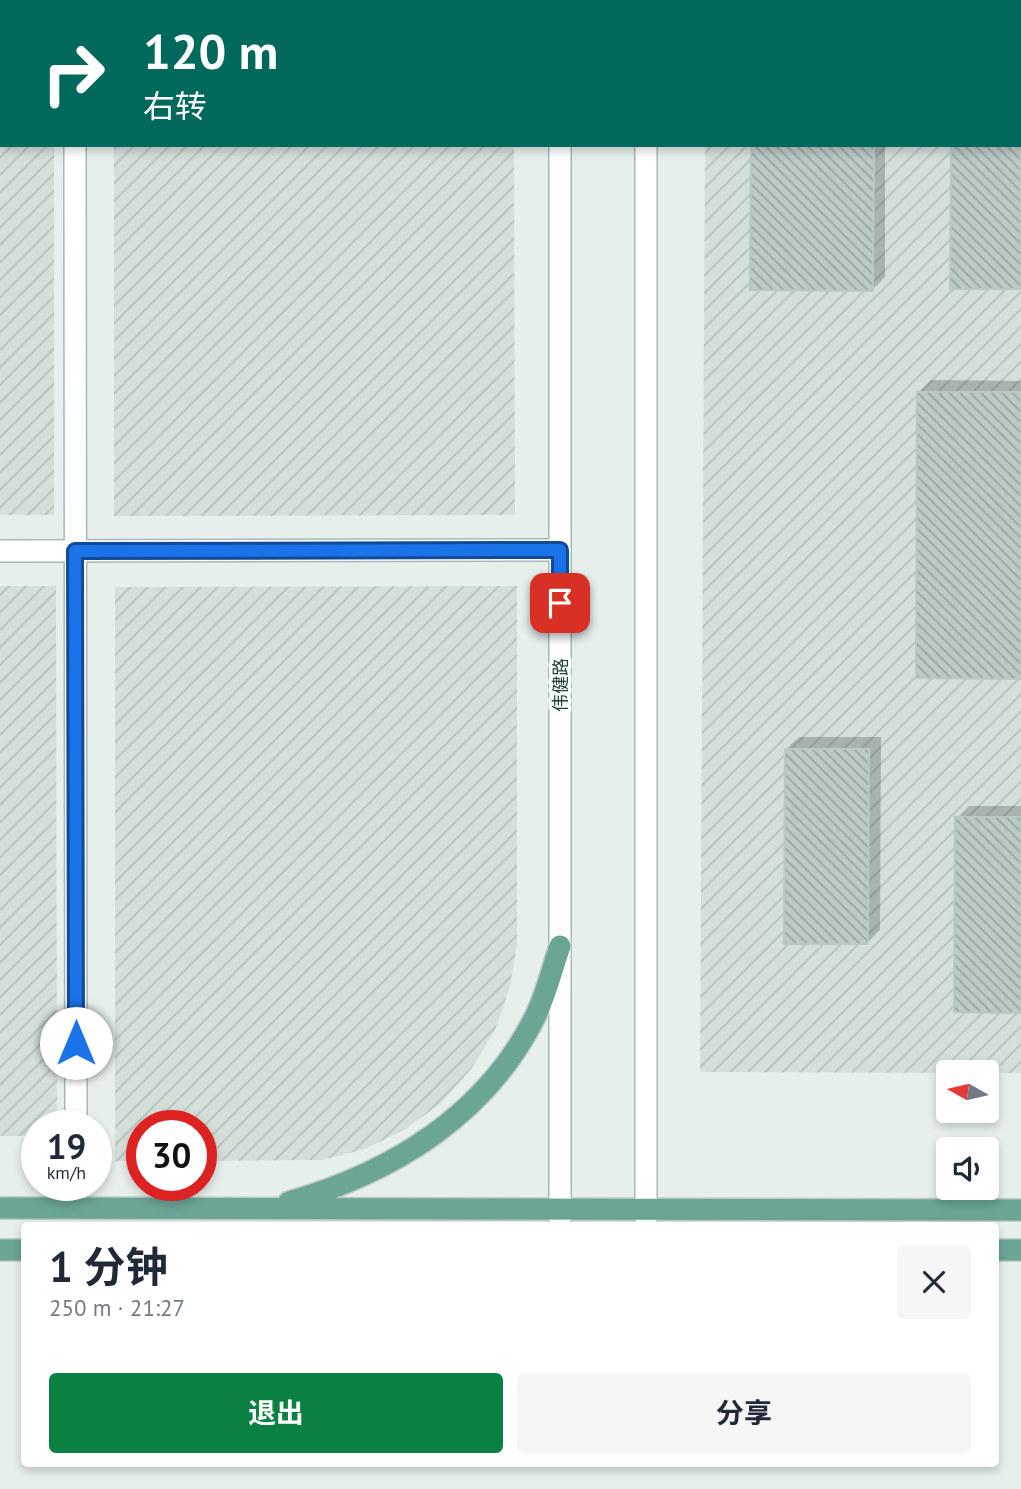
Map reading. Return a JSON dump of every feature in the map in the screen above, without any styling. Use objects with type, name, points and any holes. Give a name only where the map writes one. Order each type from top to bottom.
[{"type":"main road","points":[[75,147],[76,1110]]},
{"type":"main road","name":"伟健路","points":[[560,147],[560,1217]]},
{"type":"main road","points":[[646,147],[646,1218]]},
{"type":"main road","points":[[0,551],[560,550]]},
{"type":"main road","points":[[263,1209],[329,1191],[386,1165],[435,1136],[478,1098],[514,1052],[536,1015],[560,946]]},
{"type":"main road","points":[[76,1201],[76,1208]]},
{"type":"main road","points":[[0,1208],[263,1209],[646,1218],[1021,1210]]},
{"type":"main road","points":[[0,1250],[21,1250]]},
{"type":"main road","points":[[999,1250],[1021,1250]]},
{"type":"shaded area","points":[[0,147],[54,147],[54,515],[0,515]]},
{"type":"shaded area","points":[[114,147],[514,147],[515,515],[114,516]]},
{"type":"shaded area","points":[[705,147],[1021,147],[1021,1073],[999,1073],[999,1060],[936,1060],[936,1073],[700,1072]]},
{"type":"shaded area","points":[[0,586],[56,586],[57,1110],[21,1110],[21,1136],[0,1136]]},
{"type":"shaded area","points":[[517,586],[517,943],[510,987],[495,1030],[472,1068],[442,1102],[406,1129],[365,1149],[322,1160],[217,1161],[217,1110],[126,1110],[126,1161],[115,1161],[115,587]]},
{"type":"building","points":[[751,147],[874,147],[873,291],[750,290]]},
{"type":"building","points":[[951,147],[1021,147],[1021,289],[950,289]]},
{"type":"building","points":[[917,392],[1021,392],[1021,679],[916,678]]},
{"type":"building","points":[[785,749],[869,749],[868,944],[784,944]]},
{"type":"building","points":[[955,817],[1021,817],[1021,1013],[954,1012]]},
{"type":"route","points":[[76,1043],[75,551],[560,550],[560,603]]}]
